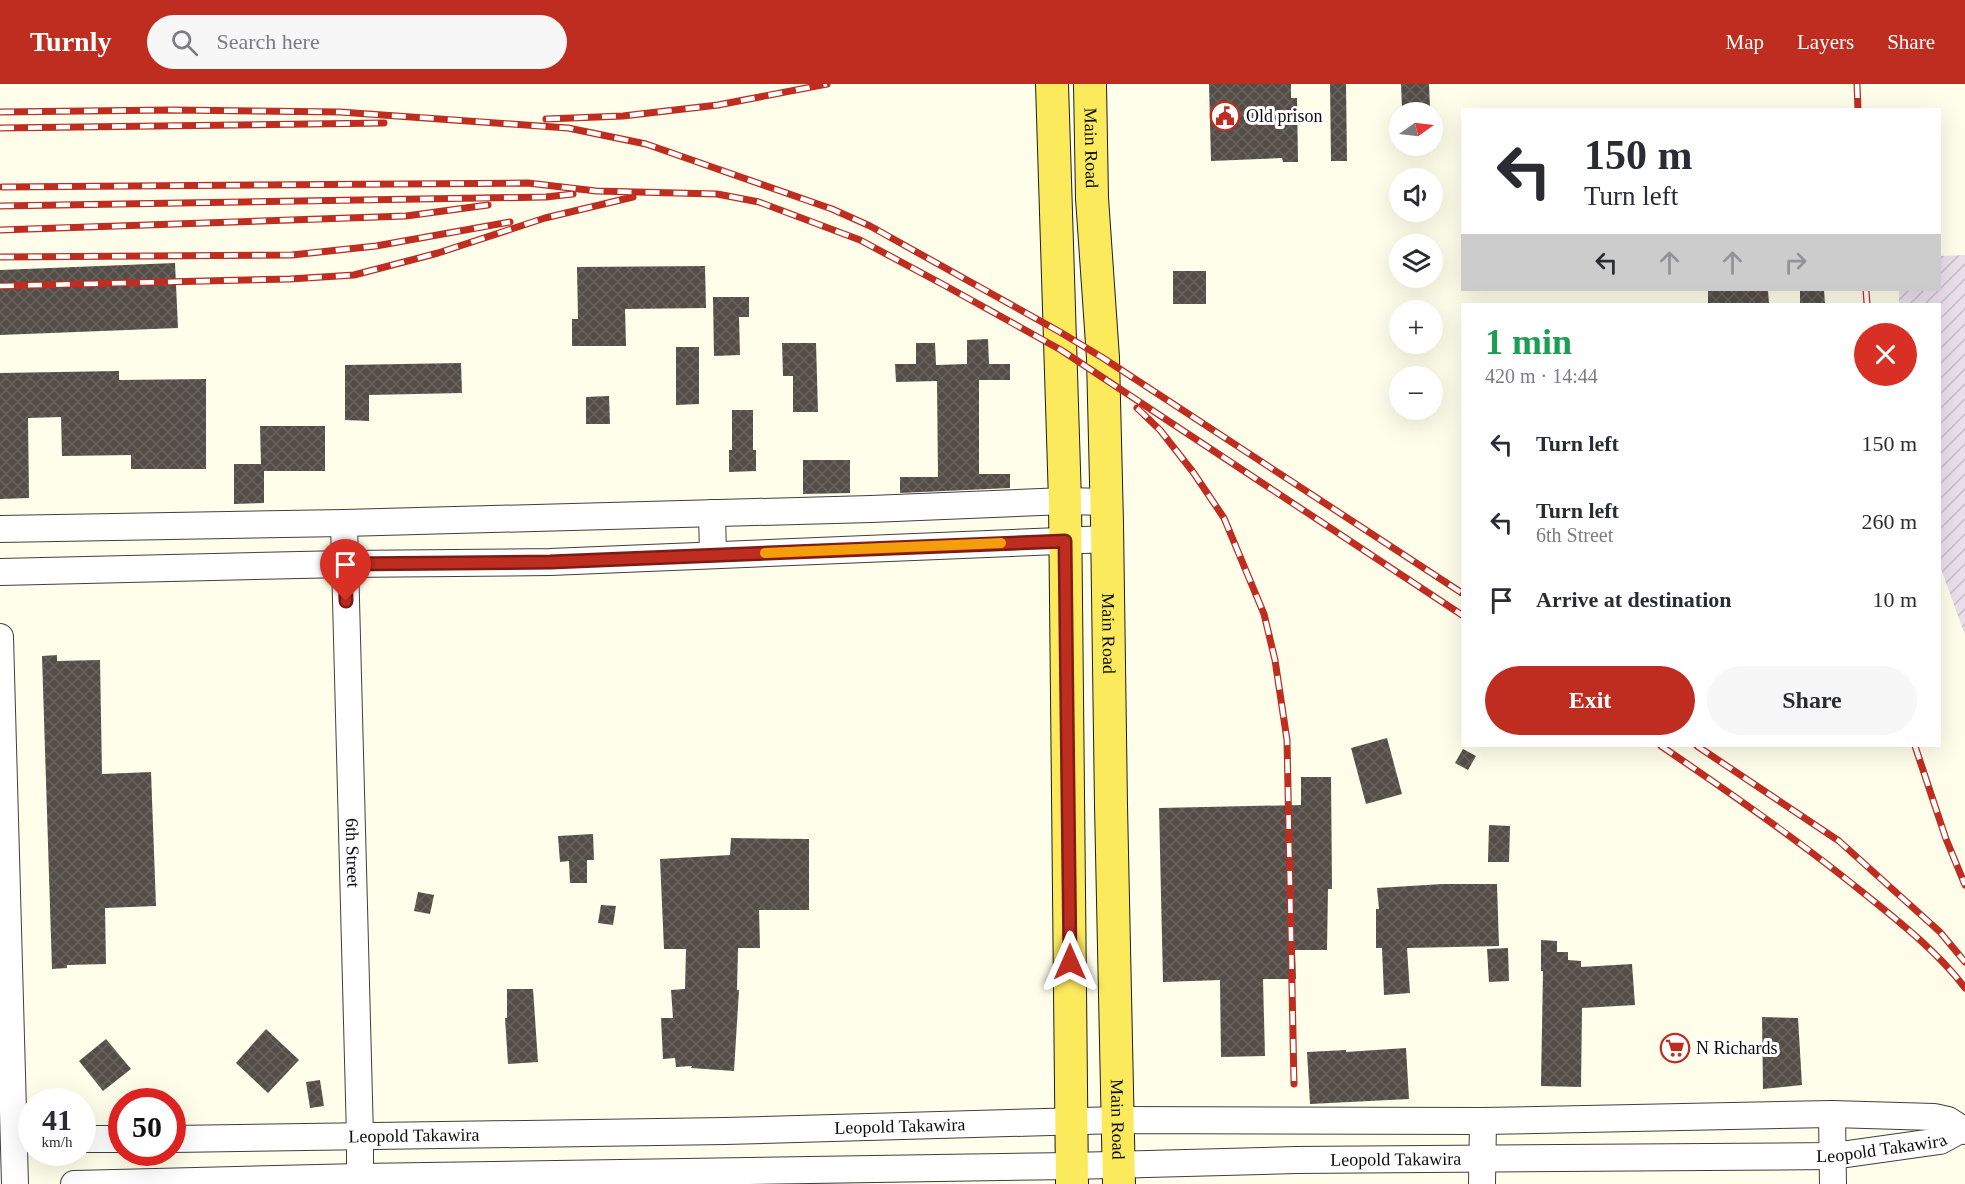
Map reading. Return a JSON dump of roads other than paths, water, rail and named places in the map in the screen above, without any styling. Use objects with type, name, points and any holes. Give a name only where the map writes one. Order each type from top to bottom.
[{"type":"main road","name":"Main Road","points":[[1052,84],[1065,501],[1072,1175]]},
{"type":"main road","name":"Main Road","points":[[1090,84],[1092,198],[1103,358],[1108,539],[1119,1174]]},
{"type":"main road","points":[[1069,801],[1111,805]]},
{"type":"street","points":[[0,529],[344,523],[871,509],[1065,501],[1107,502]]},
{"type":"street","points":[[712,513],[713,555]]},
{"type":"street","name":"6th Street","points":[[344,523],[360,1180]]},
{"type":"street","points":[[0,572],[550,562],[1108,539]]},
{"type":"street","points":[[0,637],[15,1184]]},
{"type":"street","points":[[1832,1114],[1833,1184]]},
{"type":"street","name":"Leopold Takawira","points":[[186,1138],[725,1131],[1119,1120],[1483,1121],[1832,1114],[1934,1117],[1948,1120],[1964,1130]]},
{"type":"street","points":[[1482,1184],[1483,1121]]},
{"type":"street","name":"Leopold Takawira","points":[[74,1184],[1072,1175],[1482,1157],[1833,1156],[1940,1141],[1964,1130]]},
{"type":"street","points":[[724,1177],[725,1131]]},
{"type":"railway","points":[[546,119],[623,116],[718,105],[827,84]]},
{"type":"railway","points":[[1857,84],[1858,108]]},
{"type":"railway","points":[[0,112],[171,110],[340,112],[568,128],[646,144],[832,209],[870,226],[1103,358],[1461,592]]},
{"type":"railway","points":[[0,128],[384,123]]},
{"type":"railway","points":[[2,187],[528,183],[596,191],[717,194],[759,202],[860,240],[1061,350],[1461,614]]},
{"type":"railway","points":[[0,206],[546,197],[573,194]]},
{"type":"railway","points":[[0,286],[290,279],[354,275],[438,253],[545,218],[633,197]]},
{"type":"railway","points":[[0,230],[406,216],[488,205]]},
{"type":"railway","points":[[0,257],[292,255],[376,246],[510,222]]},
{"type":"railway","points":[[1866,291],[1867,303]]},
{"type":"railway","points":[[1137,408],[1160,430],[1193,472],[1224,518],[1264,614],[1275,660],[1287,740],[1294,1084]]},
{"type":"railway","points":[[1662,747],[1762,816],[1837,872],[1916,936],[1965,988]]},
{"type":"railway","points":[[1698,747],[1839,841],[1940,932],[1965,962]]},
{"type":"railway","points":[[1915,747],[1946,839],[1965,885]]},
{"type":"place","name":"Old prison","points":[[1225,116]]},
{"type":"place","name":"N Richards","points":[[1675,1048]]}]
